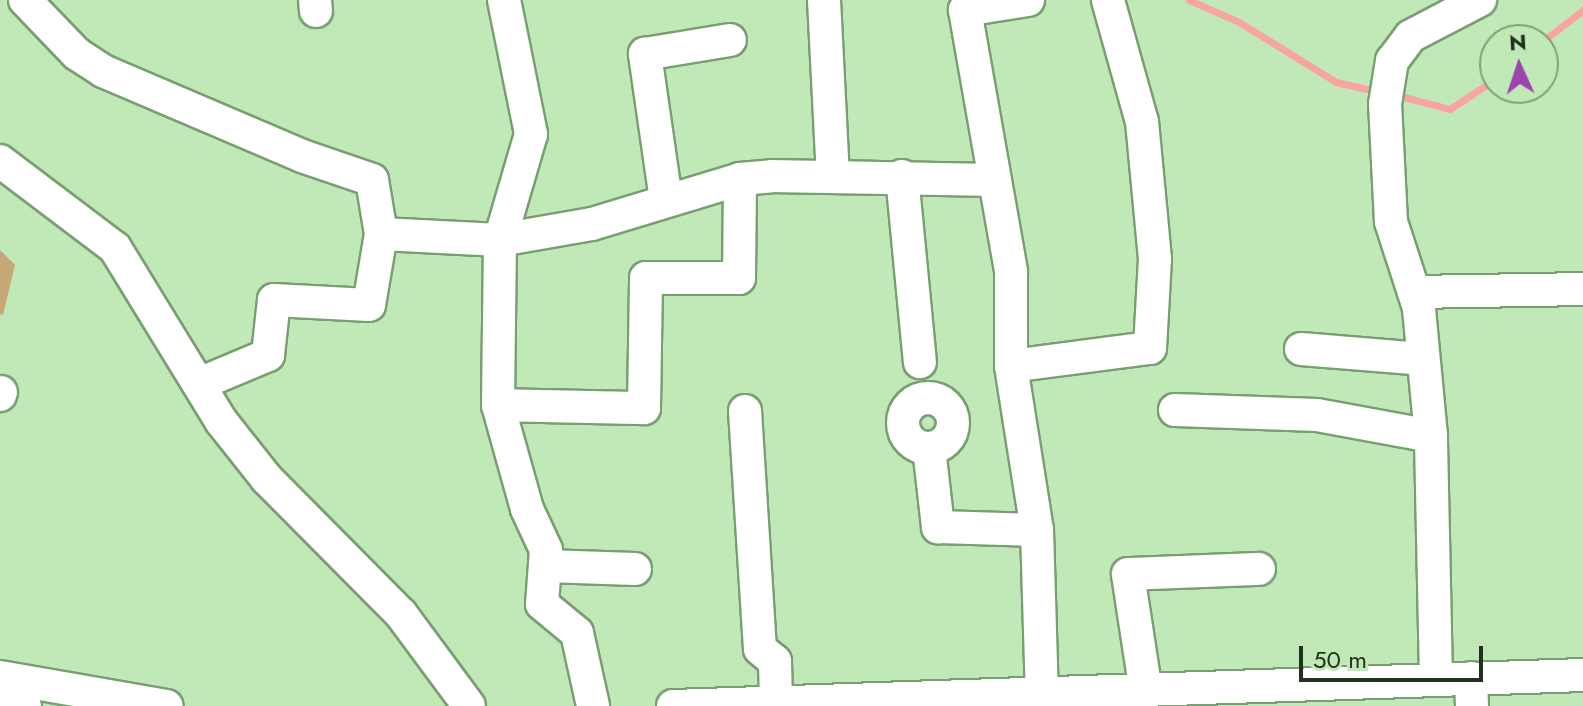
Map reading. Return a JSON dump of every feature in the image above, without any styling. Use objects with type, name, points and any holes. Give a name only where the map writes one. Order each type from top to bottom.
[{"type":"street","points":[[25,0],[77,54],[103,71],[302,156],[372,180],[381,234],[369,305],[274,300],[268,355],[199,384]]},
{"type":"street","points":[[504,0],[531,134],[500,240],[498,405],[527,509],[546,550],[542,604],[577,633],[593,706]]},
{"type":"street","points":[[824,0],[833,176]]},
{"type":"street","points":[[1028,0],[965,10],[1011,272],[1011,366],[1037,530],[1042,694]]},
{"type":"street","points":[[1011,366],[1150,348],[1155,259],[1142,122],[1108,0]]},
{"type":"street","points":[[1436,679],[1431,436],[1414,292],[1391,222],[1386,95],[1392,61],[1411,36],[1480,0]]},
{"type":"street","points":[[666,200],[645,54],[730,40]]},
{"type":"street","points":[[0,161],[115,248],[199,384],[267,479],[401,614],[469,706]]},
{"type":"street","points":[[381,234],[500,240],[592,224],[740,179],[902,176],[994,180]]},
{"type":"street","points":[[902,176],[920,362]]},
{"type":"street","points":[[498,405],[644,408],[646,278],[739,278],[740,179]]},
{"type":"street","points":[[1414,292],[1583,289]]},
{"type":"street","points":[[1301,349],[1422,359]]},
{"type":"street","points":[[1175,410],[1317,415],[1431,436]]},
{"type":"street","points":[[745,411],[760,649],[775,661],[776,701]]},
{"type":"street","points":[[929,448],[938,527],[1037,530]]},
{"type":"street","points":[[545,566],[635,569]]},
{"type":"street","points":[[1146,692],[1128,574],[1259,569]]},
{"type":"street","points":[[673,706],[776,701],[934,701],[1436,679],[1471,692],[1583,675]]},
{"type":"street","points":[[0,677],[167,706]]},
{"type":"street","points":[[0,699],[25,706]]},
{"type":"shaded area","points":[[0,250],[15,265],[3,315],[0,314]]},
{"type":"waterway","points":[[1189,0],[1239,22],[1336,82],[1380,92]]},
{"type":"waterway","points":[[1559,29],[1583,10]]},
{"type":"waterway","points":[[1396,95],[1450,109],[1479,90]]}]
